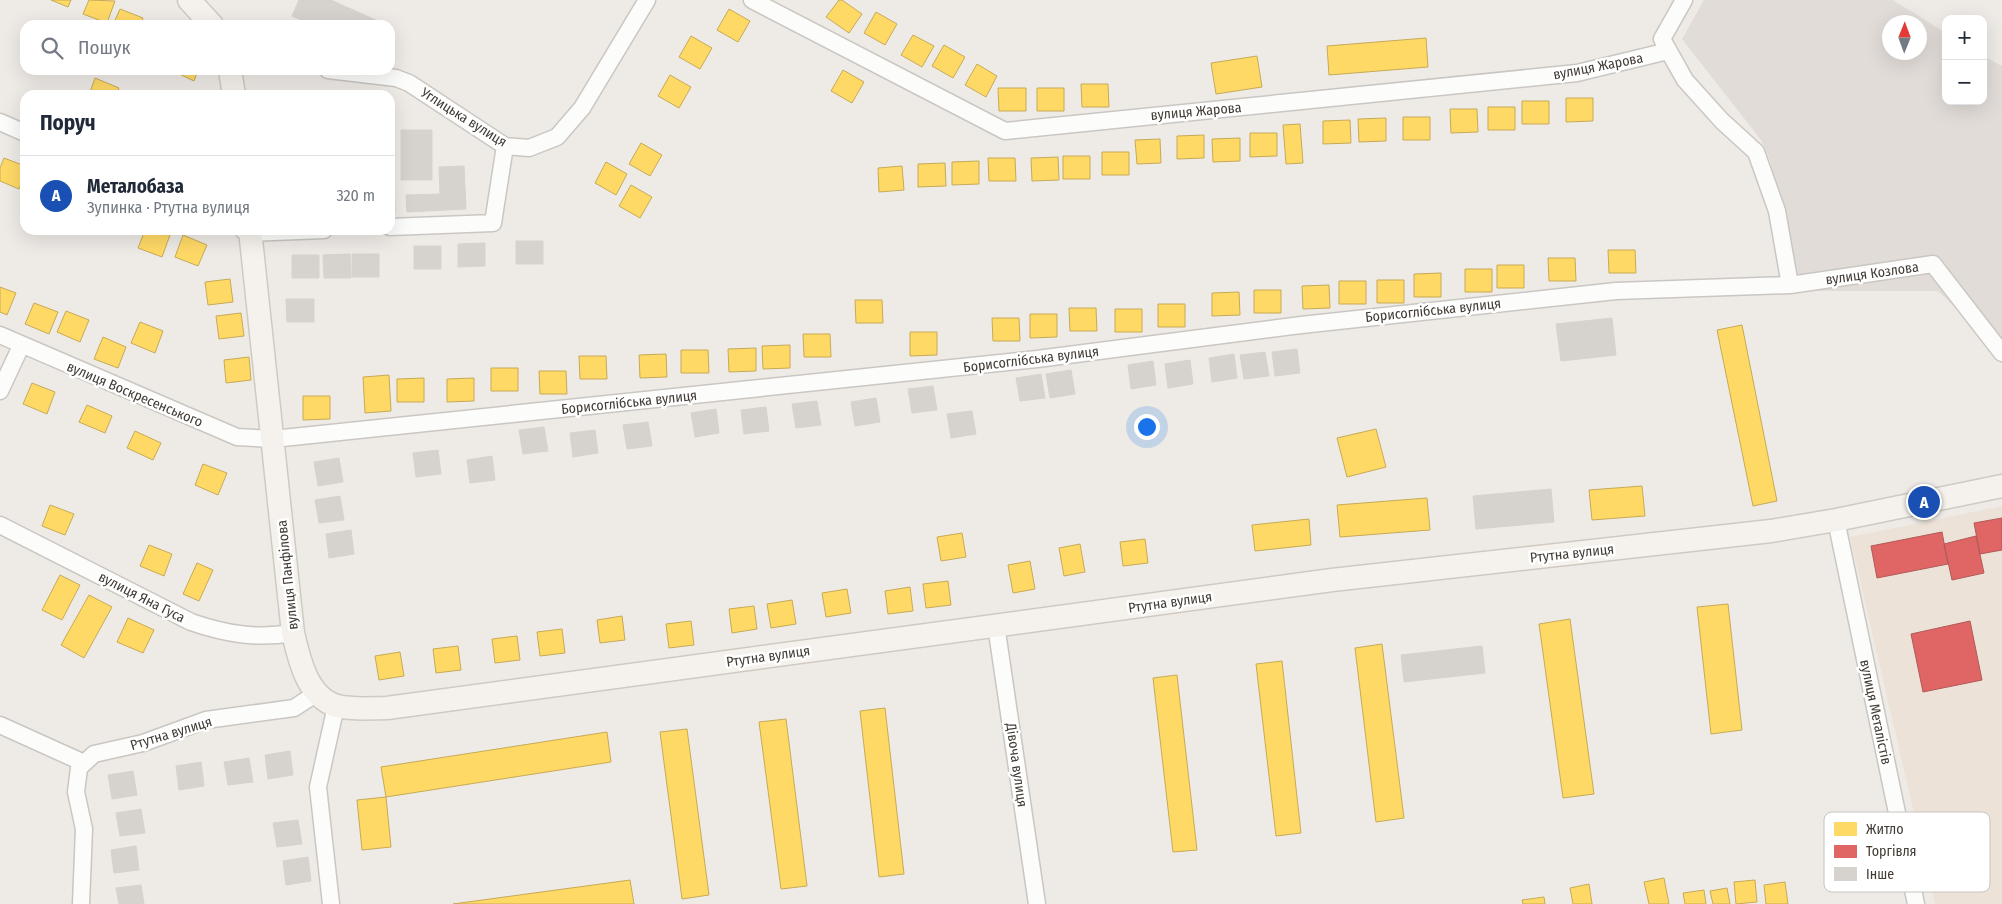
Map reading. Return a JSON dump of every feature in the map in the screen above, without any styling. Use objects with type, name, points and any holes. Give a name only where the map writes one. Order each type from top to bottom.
[{"type":"main road","points":[[189,0],[207,20]]},
{"type":"main road","points":[[231,75],[233,90]]},
{"type":"main road","name":"вулиця Панфілова","points":[[248,235],[273,439],[292,633],[302,666],[317,693],[336,706]]},
{"type":"main road","name":"Ртутна вулиця","points":[[336,706],[388,708],[1332,580],[1771,531],[1836,520],[2002,486]]},
{"type":"street","name":"Углицька вулиця","points":[[370,75],[396,78],[409,83],[506,146],[530,148],[557,137],[582,108],[647,0]]},
{"type":"street","name":"вулиця Жарова","points":[[752,0],[1006,131],[1577,73],[1665,45]]},
{"type":"street","points":[[1684,0],[1665,45],[1685,80],[1722,121],[1756,152],[1777,211],[1790,285]]},
{"type":"street","points":[[0,122],[20,132]]},
{"type":"street","points":[[395,227],[493,223],[506,146]]},
{"type":"street","name":"вулиця Козлова","points":[[1790,285],[1933,264],[2002,353]]},
{"type":"street","name":"Борисоглібська вулиця","points":[[273,439],[1027,360],[1301,325],[1616,291],[1790,285]]},
{"type":"street","name":"вулиця Воскресенського","points":[[0,336],[236,437],[273,439]]},
{"type":"street","points":[[0,391],[21,346]]},
{"type":"street","name":"вулиця Металістів","points":[[1836,520],[1897,812]]},
{"type":"street","name":"вулиця Яна Гуса","points":[[0,525],[191,622],[216,631],[245,636],[268,637],[292,633]]},
{"type":"street","name":"Дівоча вулиця","points":[[996,625],[1036,904]]},
{"type":"street","name":"Ртутна вулиця","points":[[81,765],[94,754],[143,743],[206,720],[294,708],[317,693]]},
{"type":"street","points":[[331,904],[318,787],[336,706]]},
{"type":"street","points":[[0,725],[81,765],[76,792],[84,829],[81,904]]},
{"type":"shaded area","points":[[1704,0],[1893,0],[1917,15],[1882,15],[1882,60],[1927,60],[1927,21],[1942,31],[1942,105],[1987,105],[1987,58],[2002,66],[2002,352],[1938,291],[1802,291],[1770,160],[1761,140],[1682,39]]},
{"type":"shaded area","points":[[2002,506],[2002,904],[1935,904],[1932,892],[1990,892],[1990,812],[1914,812],[1850,537]]},
{"type":"building: Житло","points":[[51,0],[71,0],[68,7]]},
{"type":"building: Житло","points":[[89,0],[115,1],[108,20],[99,20],[83,14]]},
{"type":"building: Житло","points":[[839,0],[842,0],[862,14],[849,33],[826,17]]},
{"type":"building: Житло","points":[[120,9],[143,18],[142,20],[115,20]]},
{"type":"building: Житло","points":[[729,9],[750,21],[738,42],[717,30]]},
{"type":"building: Житло","points":[[876,12],[897,24],[885,45],[864,33]]},
{"type":"building: Житло","points":[[913,35],[934,46],[922,67],[901,55]]},
{"type":"building: Житло","points":[[691,36],[712,48],[700,69],[679,57]]},
{"type":"building: Житло","points":[[1426,38],[1428,67],[1329,75],[1327,46]]},
{"type":"building: Житло","points":[[944,45],[965,57],[953,78],[932,66]]},
{"type":"building: Житло","points":[[1257,56],[1262,87],[1216,94],[1211,63]]},
{"type":"building: Житло","points":[[977,64],[997,76],[986,97],[965,85]]},
{"type":"building: Житло","points":[[843,70],[864,82],[852,103],[831,91]]},
{"type":"building: Житло","points":[[181,75],[196,75],[194,81]]},
{"type":"building: Житло","points":[[670,75],[691,87],[679,108],[658,96]]},
{"type":"building: Житло","points":[[95,78],[119,88],[118,90],[91,90]]},
{"type":"building: Житло","points":[[1081,84],[1108,84],[1109,107],[1082,107]]},
{"type":"building: Житло","points":[[998,88],[1026,88],[1026,111],[999,111]]},
{"type":"building: Житло","points":[[1037,88],[1064,88],[1064,111],[1037,111]]},
{"type":"building: Житло","points":[[1566,98],[1593,98],[1593,121],[1566,122]]},
{"type":"building: Житло","points":[[1522,101],[1549,101],[1549,124],[1522,124]]},
{"type":"building: Житло","points":[[1488,107],[1515,107],[1515,130],[1488,130]]},
{"type":"building: Житло","points":[[1450,109],[1477,109],[1478,132],[1451,133]]},
{"type":"building: Житло","points":[[1403,117],[1430,117],[1430,140],[1403,140]]},
{"type":"building: Житло","points":[[1386,118],[1386,141],[1359,142],[1358,119]]},
{"type":"building: Житло","points":[[1350,120],[1351,143],[1323,144],[1323,121]]},
{"type":"building: Житло","points":[[1300,124],[1303,163],[1286,164],[1283,125]]},
{"type":"building: Житло","points":[[1250,133],[1277,133],[1277,156],[1250,157]]},
{"type":"building: Житло","points":[[1204,135],[1204,158],[1177,159],[1177,136]]},
{"type":"building: Житло","points":[[1240,138],[1240,161],[1213,162],[1212,139]]},
{"type":"building: Житло","points":[[1160,139],[1161,163],[1137,164],[1135,140]]},
{"type":"building: Житло","points":[[641,143],[662,155],[650,176],[629,164]]},
{"type":"building: Житло","points":[[1102,152],[1129,152],[1129,175],[1102,175]]},
{"type":"building: Житло","points":[[1063,156],[1090,156],[1090,179],[1063,179]]},
{"type":"building: Житло","points":[[1058,157],[1059,180],[1032,181],[1031,158]]},
{"type":"building: Житло","points":[[4,158],[20,164],[19,189],[0,181],[0,168]]},
{"type":"building: Житло","points":[[988,158],[1015,158],[1016,181],[989,181]]},
{"type":"building: Житло","points":[[979,161],[979,184],[952,185],[952,162]]},
{"type":"building: Житло","points":[[606,162],[627,174],[616,195],[595,183]]},
{"type":"building: Житло","points":[[945,163],[946,186],[918,187],[918,164]]},
{"type":"building: Житло","points":[[902,166],[904,190],[879,192],[878,168]]},
{"type":"building: Житло","points":[[631,185],[652,197],[640,218],[619,206]]},
{"type":"building: Житло","points":[[143,235],[170,235],[162,257],[138,248]]},
{"type":"building: Житло","points":[[183,235],[207,245],[198,266],[175,257]]},
{"type":"building: Житло","points":[[1608,250],[1635,250],[1636,273],[1609,273]]},
{"type":"building: Житло","points":[[1548,258],[1575,258],[1576,281],[1549,281]]},
{"type":"building: Житло","points":[[1497,265],[1524,265],[1524,288],[1497,288]]},
{"type":"building: Житло","points":[[1465,269],[1492,269],[1492,292],[1465,292]]},
{"type":"building: Житло","points":[[1441,273],[1441,297],[1414,297],[1414,274]]},
{"type":"building: Житло","points":[[230,279],[233,302],[208,305],[205,282]]},
{"type":"building: Житло","points":[[1377,280],[1404,280],[1404,303],[1377,303]]},
{"type":"building: Житло","points":[[1339,281],[1366,281],[1366,304],[1339,304]]},
{"type":"building: Житло","points":[[1329,285],[1330,308],[1303,309],[1302,286]]},
{"type":"building: Житло","points":[[0,287],[16,293],[7,315],[0,312]]},
{"type":"building: Житло","points":[[1254,290],[1281,290],[1281,313],[1254,313]]},
{"type":"building: Житло","points":[[1239,292],[1240,315],[1212,316],[1212,293]]},
{"type":"building: Житло","points":[[855,300],[882,300],[883,323],[856,323]]},
{"type":"building: Житло","points":[[34,303],[58,312],[49,334],[25,324]]},
{"type":"building: Житло","points":[[1158,304],[1185,304],[1185,327],[1158,327]]},
{"type":"building: Житло","points":[[1069,308],[1096,308],[1097,331],[1070,331]]},
{"type":"building: Житло","points":[[1115,309],[1142,309],[1142,332],[1115,332]]},
{"type":"building: Житло","points":[[66,311],[89,320],[80,342],[57,332]]},
{"type":"building: Житло","points":[[241,313],[244,336],[219,339],[216,316]]},
{"type":"building: Житло","points":[[1030,314],[1057,314],[1057,337],[1030,338]]},
{"type":"building: Житло","points":[[992,318],[1019,318],[1020,341],[993,341]]},
{"type":"building: Житло","points":[[140,322],[163,331],[155,353],[131,343]]},
{"type":"building: Житло","points":[[1742,325],[1777,501],[1753,506],[1717,330]]},
{"type":"building: Житло","points":[[910,332],[937,332],[937,355],[910,356]]},
{"type":"building: Житло","points":[[803,334],[830,334],[831,357],[804,357]]},
{"type":"building: Житло","points":[[103,337],[126,347],[118,368],[94,359]]},
{"type":"building: Житло","points":[[790,345],[790,368],[763,369],[762,346]]},
{"type":"building: Житло","points":[[756,348],[756,371],[729,372],[728,349]]},
{"type":"building: Житло","points":[[681,350],[708,350],[709,373],[681,373]]},
{"type":"building: Житло","points":[[666,354],[667,377],[640,378],[639,355]]},
{"type":"building: Житло","points":[[579,356],[606,356],[607,379],[580,379]]},
{"type":"building: Житло","points":[[249,357],[251,380],[226,383],[224,360]]},
{"type":"building: Житло","points":[[491,368],[518,368],[518,391],[491,391]]},
{"type":"building: Житло","points":[[539,371],[566,371],[567,394],[540,394]]},
{"type":"building: Житло","points":[[389,375],[391,411],[365,413],[363,377]]},
{"type":"building: Житло","points":[[424,378],[424,402],[397,402],[397,379]]},
{"type":"building: Житло","points":[[474,378],[474,401],[447,402],[447,379]]},
{"type":"building: Житло","points":[[32,383],[55,392],[47,414],[23,404]]},
{"type":"building: Житло","points":[[303,396],[330,396],[330,419],[303,420]]},
{"type":"building: Житло","points":[[87,405],[112,416],[105,433],[79,422]]},
{"type":"building: Житло","points":[[1376,429],[1386,467],[1347,477],[1337,438]]},
{"type":"building: Житло","points":[[135,431],[161,443],[153,460],[127,448]]},
{"type":"building: Житло","points":[[203,464],[227,473],[218,495],[195,485]]},
{"type":"building: Житло","points":[[1642,486],[1645,516],[1592,520],[1589,490]]},
{"type":"building: Житло","points":[[1427,498],[1430,530],[1340,537],[1337,505]]},
{"type":"building: Житло","points":[[50,505],[74,514],[65,535],[42,526]]},
{"type":"building: Житло","points":[[1309,519],[1311,545],[1255,551],[1252,525]]},
{"type":"building: Житло","points":[[962,533],[966,557],[941,561],[937,537]]},
{"type":"building: Житло","points":[[1145,539],[1148,563],[1123,566],[1120,542]]},
{"type":"building: Житло","points":[[1080,544],[1085,572],[1064,576],[1059,548]]},
{"type":"building: Житло","points":[[149,545],[172,554],[164,576],[140,566]]},
{"type":"building: Житло","points":[[1030,561],[1035,589],[1013,593],[1008,565]]},
{"type":"building: Житло","points":[[197,563],[213,570],[199,601],[183,594]]},
{"type":"building: Житло","points":[[60,575],[80,585],[62,620],[42,610]]},
{"type":"building: Житло","points":[[948,581],[951,605],[926,608],[923,584]]},
{"type":"building: Житло","points":[[910,587],[913,611],[888,614],[885,591]]},
{"type":"building: Житло","points":[[847,589],[851,613],[826,617],[822,593]]},
{"type":"building: Житло","points":[[89,595],[112,607],[84,658],[61,645]]},
{"type":"building: Житло","points":[[792,600],[796,624],[771,628],[767,604]]},
{"type":"building: Житло","points":[[1728,604],[1742,730],[1711,734],[1697,607]]},
{"type":"building: Житло","points":[[754,606],[757,629],[732,633],[729,609]]},
{"type":"building: Житло","points":[[622,616],[625,640],[600,643],[597,620]]},
{"type":"building: Житло","points":[[128,618],[154,630],[143,653],[117,642]]},
{"type":"building: Житло","points":[[1570,619],[1594,794],[1563,798],[1539,624]]},
{"type":"building: Житло","points":[[691,621],[694,645],[669,648],[666,624]]},
{"type":"building: Житло","points":[[562,629],[565,653],[540,656],[537,632]]},
{"type":"building: Житло","points":[[517,636],[520,660],[495,663],[492,639]]},
{"type":"building: Житло","points":[[1382,644],[1404,818],[1376,822],[1355,648]]},
{"type":"building: Житло","points":[[458,646],[461,670],[436,673],[433,649]]},
{"type":"building: Житло","points":[[400,652],[404,676],[379,680],[375,656]]},
{"type":"building: Житло","points":[[1282,661],[1301,833],[1276,836],[1256,664]]},
{"type":"building: Житло","points":[[1177,675],[1197,850],[1173,852],[1153,678]]},
{"type":"building: Житло","points":[[885,708],[904,874],[879,877],[860,711]]},
{"type":"building: Житло","points":[[786,719],[807,886],[781,889],[759,722]]},
{"type":"building: Житло","points":[[687,729],[709,895],[682,899],[660,732]]},
{"type":"building: Житло","points":[[607,732],[611,762],[386,797],[381,767]]},
{"type":"building: Житло","points":[[386,797],[391,847],[362,850],[357,800]]},
{"type":"building: Житло","points":[[1664,878],[1669,904],[1649,904],[1644,882]]},
{"type":"building: Житло","points":[[630,880],[634,904],[453,904]]},
{"type":"building: Житло","points":[[1755,880],[1757,902],[1736,904],[1734,882]]},
{"type":"building: Житло","points":[[1785,882],[1788,904],[1766,904],[1764,885]]},
{"type":"building: Житло","points":[[1589,884],[1592,904],[1573,904],[1570,888]]},
{"type":"building: Житло","points":[[1727,888],[1730,904],[1713,904],[1710,891]]},
{"type":"building: Житло","points":[[1704,890],[1706,904],[1685,904],[1683,893]]},
{"type":"building: Житло","points":[[1544,897],[1545,904],[1523,904],[1522,900]]},
{"type":"building: Торгівля","points":[[2002,518],[2002,550],[1980,554],[1974,523]]},
{"type":"building: Торгівля","points":[[1942,532],[1948,564],[1877,578],[1871,546]]},
{"type":"building: Торгівля","points":[[1976,536],[1984,573],[1952,580],[1944,544]]},
{"type":"building: Торгівля","points":[[1970,621],[1982,680],[1923,692],[1911,634]]},
{"type":"building: Інше","points":[[299,0],[331,0],[376,20],[301,20],[292,16]]},
{"type":"building: Інше","points":[[401,130],[432,130],[432,180],[401,180]]},
{"type":"building: Інше","points":[[464,166],[466,209],[407,212],[406,195],[440,194],[439,167]]},
{"type":"building: Інше","points":[[516,241],[543,241],[543,264],[516,264]]},
{"type":"building: Інше","points":[[485,243],[485,266],[458,267],[458,244]]},
{"type":"building: Інше","points":[[414,246],[441,246],[441,269],[414,269]]},
{"type":"building: Інше","points":[[350,254],[351,278],[324,278],[323,255]]},
{"type":"building: Інше","points":[[352,254],[379,254],[379,277],[352,277]]},
{"type":"building: Інше","points":[[292,255],[319,255],[319,278],[292,278]]},
{"type":"building: Інше","points":[[286,299],[314,299],[314,322],[287,322]]},
{"type":"building: Інше","points":[[1612,318],[1616,355],[1561,361],[1556,324]]},
{"type":"building: Інше","points":[[1297,349],[1300,373],[1275,376],[1272,352]]},
{"type":"building: Інше","points":[[1265,352],[1269,376],[1244,379],[1240,355]]},
{"type":"building: Інше","points":[[1234,354],[1237,378],[1212,382],[1209,358]]},
{"type":"building: Інше","points":[[1190,360],[1193,384],[1168,388],[1165,364]]},
{"type":"building: Інше","points":[[1153,361],[1156,385],[1131,389],[1128,365]]},
{"type":"building: Інше","points":[[1071,370],[1075,394],[1050,398],[1046,374]]},
{"type":"building: Інше","points":[[1041,374],[1045,398],[1020,401],[1016,378]]},
{"type":"building: Інше","points":[[933,386],[937,410],[912,413],[908,389]]},
{"type":"building: Інше","points":[[876,398],[880,422],[855,426],[851,402]]},
{"type":"building: Інше","points":[[817,401],[821,425],[796,428],[792,404]]},
{"type":"building: Інше","points":[[766,407],[769,431],[744,434],[741,410]]},
{"type":"building: Інше","points":[[716,409],[719,433],[695,437],[691,413]]},
{"type":"building: Інше","points":[[972,411],[976,434],[951,438],[947,414]]},
{"type":"building: Інше","points":[[648,422],[652,446],[627,449],[623,425]]},
{"type":"building: Інше","points":[[544,427],[548,451],[523,454],[519,430]]},
{"type":"building: Інше","points":[[595,430],[598,453],[573,457],[570,433]]},
{"type":"building: Інше","points":[[438,450],[441,474],[416,477],[413,453]]},
{"type":"building: Інше","points":[[492,456],[495,480],[470,483],[467,460]]},
{"type":"building: Інше","points":[[339,458],[343,482],[318,486],[314,462]]},
{"type":"building: Інше","points":[[1551,489],[1554,522],[1476,529],[1473,496]]},
{"type":"building: Інше","points":[[340,496],[344,520],[319,523],[315,500]]},
{"type":"building: Інше","points":[[351,530],[354,554],[329,558],[326,534]]},
{"type":"building: Інше","points":[[1482,646],[1485,673],[1404,682],[1401,655]]},
{"type":"building: Інше","points":[[290,751],[293,775],[268,779],[265,755]]},
{"type":"building: Інше","points":[[249,758],[253,782],[228,785],[224,762]]},
{"type":"building: Інше","points":[[201,762],[204,786],[179,790],[176,766]]},
{"type":"building: Інше","points":[[133,771],[137,795],[112,799],[108,775]]},
{"type":"building: Інше","points":[[141,809],[145,833],[120,836],[116,813]]},
{"type":"building: Інше","points":[[298,820],[302,844],[277,847],[273,823]]},
{"type":"building: Інше","points":[[136,846],[139,870],[114,873],[111,850]]},
{"type":"building: Інше","points":[[308,857],[311,881],[286,885],[283,861]]},
{"type":"building: Інше","points":[[141,885],[144,904],[119,904],[116,888]]},
{"type":"place","name":"Металобаза","points":[[1924,502]]}]
